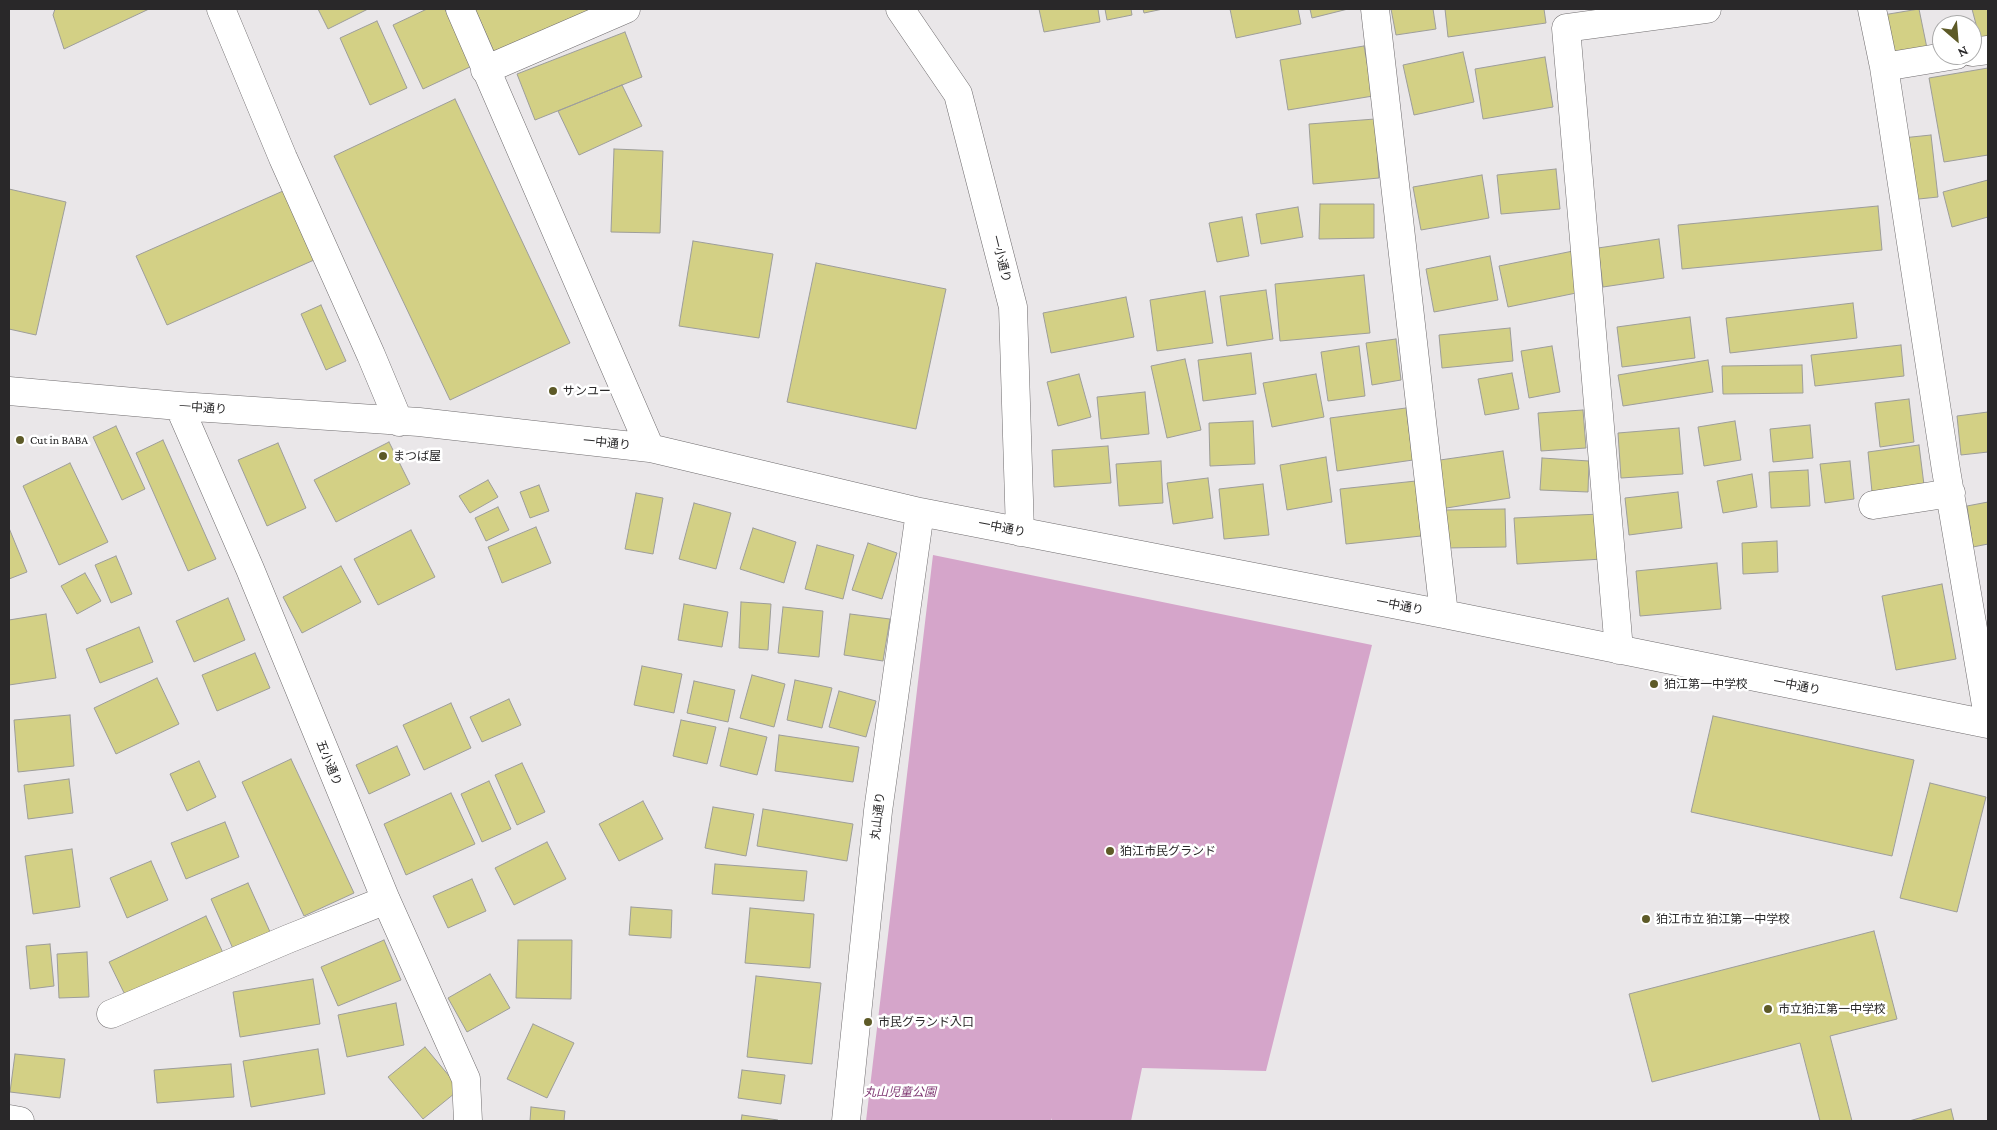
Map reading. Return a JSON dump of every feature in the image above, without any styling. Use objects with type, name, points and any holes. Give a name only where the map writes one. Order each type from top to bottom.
[{"type":"street","points":[[221,9],[283,158],[399,422]]},
{"type":"street","points":[[460,9],[650,448]]},
{"type":"street","points":[[485,70],[626,9]]},
{"type":"street","name":"一小通り","points":[[900,9],[958,94],[1013,307],[1020,532]]},
{"type":"street","points":[[1374,9],[1444,614]]},
{"type":"street","points":[[1619,650],[1566,28],[1707,9]]},
{"type":"street","points":[[1872,9],[1884,67],[1988,718]]},
{"type":"street","points":[[1884,67],[1932,59]]},
{"type":"street","name":"一中通り","points":[[9,391],[179,406],[419,422],[650,448],[920,512],[1444,614],[1988,724]]},
{"type":"street","name":"五小通り","points":[[179,406],[250,569],[386,900],[466,1079],[468,1121]]},
{"type":"street","points":[[1873,505],[1951,493]]},
{"type":"street","name":"丸山通り","points":[[846,1121],[878,811],[920,512]]},
{"type":"street","points":[[111,1014],[288,939],[386,900]]},
{"type":"street","points":[[9,1119],[20,1121]]},
{"type":"green space","name":"狛江市民グランド","points":[[933,555],[1372,645],[1266,1071],[1142,1068],[1131,1121],[1052,1121],[1052,1118],[1051,1121],[866,1121]]},
{"type":"building","points":[[55,9],[149,9],[64,49],[53,15]]},
{"type":"building","points":[[318,9],[368,9],[328,29]]},
{"type":"building","points":[[427,9],[445,9],[472,66],[423,89],[393,25]]},
{"type":"building","points":[[475,9],[594,9],[495,54]]},
{"type":"building","points":[[1039,9],[1098,9],[1100,22],[1044,32]]},
{"type":"building","points":[[1105,9],[1131,9],[1132,15],[1107,20]]},
{"type":"building","points":[[1143,9],[1163,9],[1144,13]]},
{"type":"building","points":[[1230,9],[1298,9],[1301,24],[1236,38]]},
{"type":"building","points":[[1310,9],[1348,9],[1312,18]]},
{"type":"building","points":[[1391,9],[1433,9],[1436,29],[1396,35]]},
{"type":"building","points":[[1445,9],[1544,9],[1546,23],[1448,37]]},
{"type":"building","points":[[1919,9],[1928,53],[1885,61],[1877,16]]},
{"type":"building","points":[[1972,9],[1988,9],[1988,45],[1982,47],[1982,15],[1974,15]]},
{"type":"building","points":[[377,21],[407,88],[370,105],[340,38]]},
{"type":"building","points":[[625,32],[642,77],[535,120],[517,74]]},
{"type":"building","points":[[1364,46],[1373,96],[1288,110],[1280,60]]},
{"type":"building","points":[[1463,52],[1474,102],[1414,115],[1403,65]]},
{"type":"building","points":[[1545,57],[1553,107],[1483,119],[1475,69]]},
{"type":"building","points":[[1988,68],[1988,155],[1944,162],[1929,78]]},
{"type":"building","points":[[622,85],[642,126],[579,155],[558,111]]},
{"type":"building","points":[[455,99],[570,343],[450,400],[334,156]]},
{"type":"building","points":[[1375,119],[1379,178],[1313,184],[1309,124]]},
{"type":"building","points":[[1931,135],[1938,197],[1909,200],[1902,138]]},
{"type":"building","points":[[614,149],[663,151],[660,233],[611,232]]},
{"type":"building","points":[[1556,169],[1560,209],[1501,214],[1497,175]]},
{"type":"building","points":[[1482,175],[1489,218],[1421,230],[1413,187]]},
{"type":"building","points":[[1988,180],[1988,217],[1952,227],[1943,192]]},
{"type":"building","points":[[9,189],[66,202],[36,335],[9,329]]},
{"type":"building","points":[[283,191],[314,260],[167,325],[136,256]]},
{"type":"building","points":[[1320,204],[1374,204],[1374,238],[1319,239]]},
{"type":"building","points":[[1878,206],[1882,250],[1682,269],[1678,225]]},
{"type":"building","points":[[1298,207],[1303,237],[1261,244],[1256,214]]},
{"type":"building","points":[[1242,217],[1249,256],[1217,262],[1209,223]]},
{"type":"building","points":[[1659,239],[1664,278],[1603,287],[1598,248]]},
{"type":"building","points":[[693,241],[773,254],[759,338],[679,326]]},
{"type":"building","points":[[1573,251],[1581,292],[1508,307],[1499,266]]},
{"type":"building","points":[[1490,256],[1498,300],[1434,312],[1426,269]]},
{"type":"building","points":[[816,263],[946,289],[916,429],[787,402]]},
{"type":"building","points":[[1364,275],[1370,333],[1280,341],[1275,284]]},
{"type":"building","points":[[1266,290],[1273,339],[1227,346],[1220,296]]},
{"type":"building","points":[[1205,291],[1213,343],[1157,351],[1150,300]]},
{"type":"building","points":[[1126,297],[1134,337],[1051,353],[1043,313]]},
{"type":"building","points":[[1853,303],[1857,338],[1730,353],[1726,318]]},
{"type":"building","points":[[321,305],[346,361],[326,370],[301,314]]},
{"type":"building","points":[[1690,317],[1695,358],[1622,367],[1617,327]]},
{"type":"building","points":[[1510,328],[1513,361],[1442,368],[1439,335]]},
{"type":"building","points":[[1396,339],[1401,380],[1372,385],[1366,343]]},
{"type":"building","points":[[1901,345],[1904,376],[1815,386],[1811,355]]},
{"type":"building","points":[[1359,346],[1365,396],[1328,401],[1321,352]]},
{"type":"building","points":[[1552,346],[1560,392],[1529,398],[1521,351]]},
{"type":"building","points":[[1251,353],[1256,394],[1203,401],[1198,360]]},
{"type":"building","points":[[1185,359],[1201,430],[1167,438],[1151,366]]},
{"type":"building","points":[[1708,360],[1713,392],[1623,406],[1618,375]]},
{"type":"building","points":[[1802,365],[1803,393],[1723,394],[1722,366]]},
{"type":"building","points":[[1512,373],[1519,409],[1485,415],[1478,379]]},
{"type":"building","points":[[1079,374],[1091,417],[1058,426],[1047,382]]},
{"type":"building","points":[[1316,374],[1324,417],[1272,427],[1263,383]]},
{"type":"building","points":[[1145,392],[1149,434],[1101,439],[1097,397]]},
{"type":"building","points":[[1909,399],[1914,442],[1880,447],[1875,403]]},
{"type":"building","points":[[1406,408],[1413,460],[1337,471],[1330,418]]},
{"type":"building","points":[[1583,410],[1586,448],[1541,451],[1538,413]]},
{"type":"building","points":[[1988,412],[1988,452],[1961,455],[1957,416]]},
{"type":"building","points":[[1253,421],[1255,464],[1210,466],[1209,423]]},
{"type":"building","points":[[1735,421],[1741,460],[1704,466],[1698,427]]},
{"type":"building","points":[[1810,425],[1813,458],[1773,462],[1770,429]]},
{"type":"building","points":[[116,426],[145,489],[122,500],[93,437]]},
{"type":"building","points":[[1679,428],[1683,474],[1621,478],[1618,433]]},
{"type":"building","points":[[163,440],[216,559],[188,571],[136,453]]},
{"type":"building","points":[[389,442],[410,484],[336,522],[314,480]]},
{"type":"building","points":[[278,443],[306,508],[267,526],[238,460]]},
{"type":"building","points":[[1919,445],[1924,485],[1872,492],[1868,452]]},
{"type":"building","points":[[1108,446],[1111,483],[1054,487],[1052,450]]},
{"type":"building","points":[[1503,451],[1510,498],[1440,509],[1433,461]]},
{"type":"building","points":[[1326,457],[1332,502],[1287,510],[1280,465]]},
{"type":"building","points":[[1542,458],[1589,461],[1588,492],[1540,490]]},
{"type":"building","points":[[1161,461],[1163,503],[1119,506],[1116,464]]},
{"type":"building","points":[[1850,461],[1854,499],[1825,503],[1820,464]]},
{"type":"building","points":[[70,463],[108,542],[59,565],[23,486]]},
{"type":"building","points":[[1808,470],[1810,506],[1771,508],[1769,472]]},
{"type":"building","points":[[1752,474],[1757,507],[1723,513],[1717,481]]},
{"type":"building","points":[[1208,478],[1213,518],[1173,524],[1167,483]]},
{"type":"building","points":[[488,480],[498,497],[470,513],[459,496]]},
{"type":"building","points":[[1416,481],[1421,536],[1346,544],[1340,489]]},
{"type":"building","points":[[1263,484],[1269,535],[1224,539],[1219,489]]},
{"type":"building","points":[[539,485],[549,511],[530,518],[520,492]]},
{"type":"building","points":[[1678,492],[1682,528],[1629,535],[1625,498]]},
{"type":"building","points":[[636,493],[663,498],[653,554],[625,549]]},
{"type":"building","points":[[1988,502],[1988,544],[1973,547],[1967,506]]},
{"type":"building","points":[[694,503],[731,513],[716,569],[679,559]]},
{"type":"building","points":[[498,507],[509,530],[486,541],[475,518]]},
{"type":"building","points":[[1505,509],[1506,547],[1446,548],[1446,510]]},
{"type":"building","points":[[1600,514],[1603,559],[1517,564],[1514,518]]},
{"type":"building","points":[[536,527],[551,563],[502,583],[488,547]]},
{"type":"building","points":[[9,528],[27,572],[9,579]]},
{"type":"building","points":[[753,528],[796,542],[784,583],[740,569]]},
{"type":"building","points":[[411,530],[435,577],[378,605],[354,559]]},
{"type":"building","points":[[1777,541],[1778,572],[1743,574],[1742,543]]},
{"type":"building","points":[[868,543],[897,553],[882,599],[852,590]]},
{"type":"building","points":[[817,545],[854,555],[843,599],[805,589]]},
{"type":"building","points":[[116,556],[132,594],[111,603],[95,565]]},
{"type":"building","points":[[1717,563],[1721,609],[1640,616],[1636,571]]},
{"type":"building","points":[[341,566],[361,602],[302,633],[283,597]]},
{"type":"building","points":[[85,573],[101,601],[77,614],[61,586]]},
{"type":"building","points":[[1942,584],[1956,659],[1896,670],[1882,596]]},
{"type":"building","points":[[228,598],[245,640],[194,662],[176,621]]},
{"type":"building","points":[[741,602],[771,604],[768,650],[739,648]]},
{"type":"building","points":[[684,604],[728,612],[722,647],[678,640]]},
{"type":"building","points":[[783,607],[823,611],[819,657],[778,653]]},
{"type":"building","points":[[46,614],[56,678],[9,685],[9,620]]},
{"type":"building","points":[[850,614],[890,619],[883,661],[844,655]]},
{"type":"building","points":[[139,627],[153,662],[100,683],[86,649]]},
{"type":"building","points":[[255,653],[270,688],[217,711],[202,675]]},
{"type":"building","points":[[642,666],[682,674],[674,713],[634,705]]},
{"type":"building","points":[[752,675],[785,684],[774,727],[740,718]]},
{"type":"building","points":[[157,678],[179,724],[116,754],[94,708]]},
{"type":"building","points":[[795,680],[832,688],[822,728],[787,720]]},
{"type":"building","points":[[694,681],[735,690],[728,722],[687,713]]},
{"type":"building","points":[[839,691],[876,701],[866,737],[829,727]]},
{"type":"building","points":[[509,699],[521,725],[482,742],[470,717]]},
{"type":"building","points":[[451,703],[471,748],[424,770],[403,725]]},
{"type":"building","points":[[70,715],[74,766],[18,772],[14,720]]},
{"type":"building","points":[[1713,716],[1914,760],[1892,856],[1691,812]]},
{"type":"building","points":[[681,720],[716,727],[707,764],[673,756]]},
{"type":"building","points":[[729,728],[767,737],[757,775],[720,766]]},
{"type":"building","points":[[779,735],[859,747],[853,782],[775,771]]},
{"type":"building","points":[[397,746],[410,775],[369,794],[356,765]]},
{"type":"building","points":[[291,759],[354,893],[304,916],[242,782]]},
{"type":"building","points":[[199,761],[216,797],[187,811],[170,774]]},
{"type":"building","points":[[522,763],[545,812],[517,825],[495,775]]},
{"type":"building","points":[[69,779],[73,813],[28,819],[24,785]]},
{"type":"building","points":[[489,781],[511,829],[482,842],[461,794]]},
{"type":"building","points":[[1930,783],[1986,797],[1957,912],[1900,898]]},
{"type":"building","points":[[451,793],[475,844],[406,875],[384,824]]},
{"type":"building","points":[[643,801],[663,839],[619,861],[599,824]]},
{"type":"building","points":[[713,807],[754,814],[746,856],[705,848]]},
{"type":"building","points":[[763,809],[853,824],[847,861],[757,846]]},
{"type":"building","points":[[225,822],[239,857],[186,879],[171,843]]},
{"type":"building","points":[[547,842],[566,879],[514,905],[495,868]]},
{"type":"building","points":[[72,849],[80,907],[33,914],[25,856]]},
{"type":"building","points":[[151,861],[168,900],[127,918],[110,878]]},
{"type":"building","points":[[715,864],[807,871],[804,901],[712,894]]},
{"type":"building","points":[[472,879],[486,911],[448,928],[433,896]]},
{"type":"building","points":[[248,883],[271,934],[234,951],[211,899]]},
{"type":"building","points":[[631,907],[672,910],[671,938],[629,935]]},
{"type":"building","points":[[750,908],[814,914],[810,968],[745,963]]},
{"type":"building","points":[[206,916],[224,955],[128,1001],[109,962]]},
{"type":"building","points":[[1874,931],[1897,1019],[1830,1036],[1852,1121],[1820,1121],[1800,1043],[1652,1082],[1629,994]]},
{"type":"building","points":[[384,940],[401,980],[338,1006],[321,967]]},
{"type":"building","points":[[518,940],[572,940],[571,999],[516,998]]},
{"type":"building","points":[[50,944],[54,986],[30,989],[26,946]]},
{"type":"building","points":[[87,952],[89,997],[59,998],[57,954]]},
{"type":"building","points":[[490,974],[510,1008],[467,1032],[448,998]]},
{"type":"building","points":[[756,976],[821,983],[812,1064],[747,1057]]},
{"type":"building","points":[[313,979],[320,1024],[240,1037],[233,992]]},
{"type":"building","points":[[396,1003],[404,1045],[347,1057],[338,1015]]},
{"type":"building","points":[[533,1024],[574,1043],[547,1098],[507,1079]]},
{"type":"building","points":[[425,1047],[460,1089],[423,1119],[388,1077]]},
{"type":"building","points":[[318,1049],[325,1094],[251,1107],[243,1061]]},
{"type":"building","points":[[15,1054],[65,1059],[60,1098],[10,1092]]},
{"type":"building","points":[[231,1064],[234,1097],[157,1103],[154,1070]]},
{"type":"building","points":[[742,1070],[785,1075],[781,1104],[738,1098]]},
{"type":"building","points":[[531,1107],[565,1111],[564,1121],[530,1121]]},
{"type":"building","points":[[1951,1109],[1954,1121],[1909,1121]]},
{"type":"building","points":[[742,1115],[778,1120],[778,1121],[741,1121]]},
{"type":"place","name":"サンユー","points":[[553,391]]},
{"type":"place","name":"Cut in BABA","points":[[20,440]]},
{"type":"place","name":"まつば屋","points":[[383,456]]},
{"type":"place","name":"狛江第一中学校","points":[[1654,684]]},
{"type":"place","name":"狛江市民グランド","points":[[1110,851]]},
{"type":"place","name":"狛江市立 狛江第一中学校","points":[[1646,919]]},
{"type":"place","name":"市立狛江第一中学校","points":[[1768,1009]]},
{"type":"place","name":"市民グランド入口","points":[[868,1022]]},
{"type":"park label","name":"丸山児童公園","points":[[900,1092]]}]
